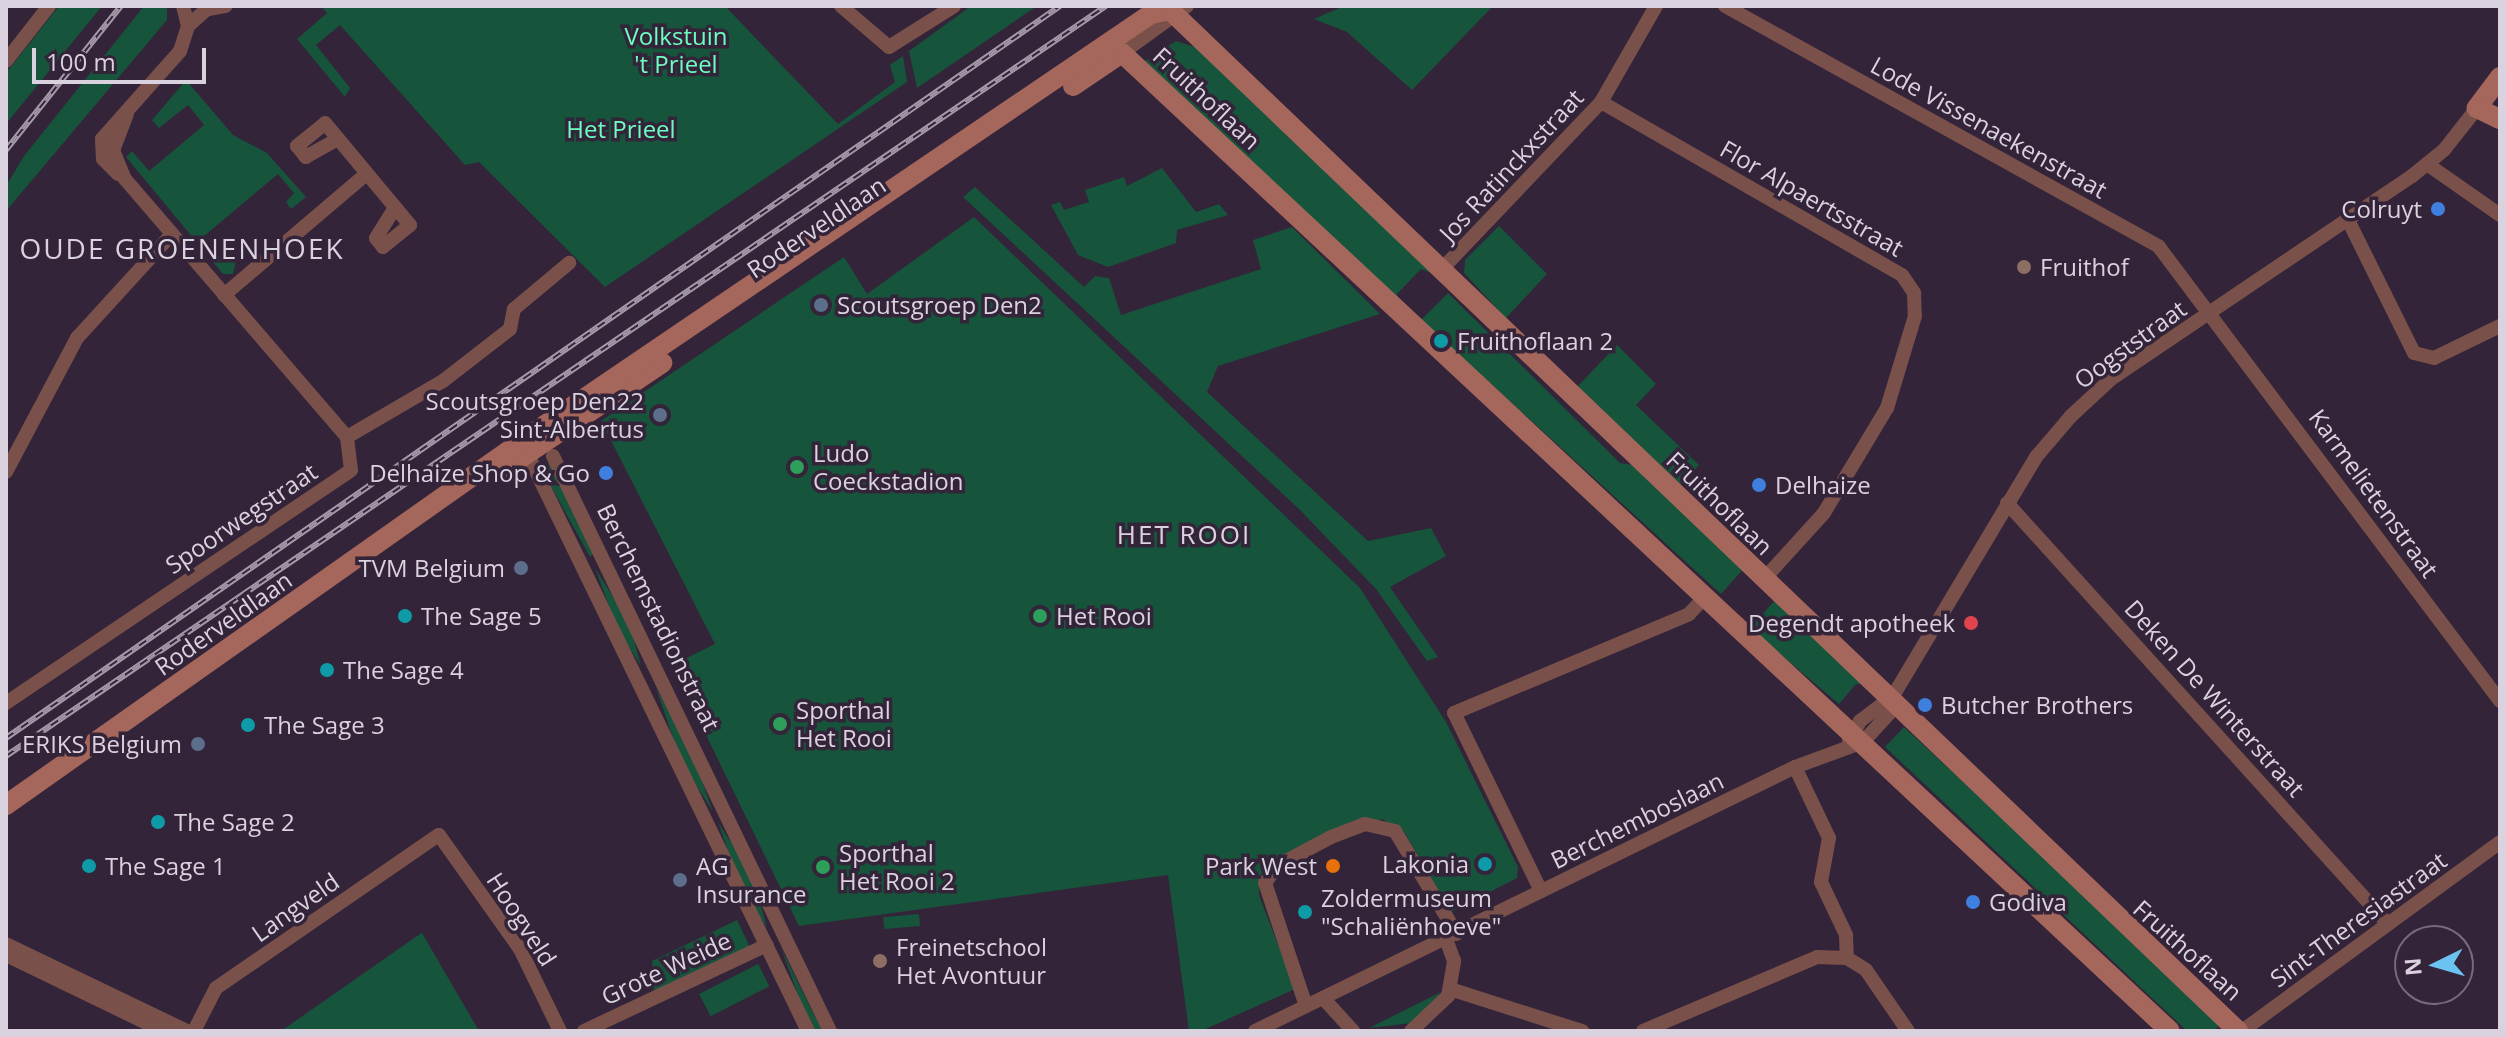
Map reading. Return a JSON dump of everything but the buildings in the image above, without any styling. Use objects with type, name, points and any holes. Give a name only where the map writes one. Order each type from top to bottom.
[{"type":"street","points":[[6,61],[49,6]]},
{"type":"street","points":[[183,6],[188,26],[180,51],[100,147],[347,437],[443,381],[510,329],[514,309],[569,263]]},
{"type":"street","points":[[188,26],[210,8],[226,6]]},
{"type":"street","points":[[841,6],[889,47],[954,6]]},
{"type":"street","name":"Jos Ratinckxstraat","points":[[1438,274],[1601,102],[1656,6]]},
{"type":"street","name":"Lode Vissenaekenstraat","points":[[1725,6],[2159,247],[2212,311]]},
{"type":"street","name":"Roderveldlaan","points":[[537,445],[1125,32],[1178,9]]},
{"type":"street","name":"Roderveldlaan","points":[[6,805],[470,483],[537,445],[1122,53],[1178,9]]},
{"type":"street","name":"Fruithoflaan","points":[[1178,9],[1438,274],[2240,1031]]},
{"type":"street","points":[[1122,53],[1125,32]]},
{"type":"street","name":"Fruithoflaan","points":[[1122,53],[2170,1031]]},
{"type":"street","points":[[2500,77],[2477,108],[2500,119]]},
{"type":"street","name":"Flor Alpaertsstraat","points":[[1601,102],[1902,275],[1914,293],[1915,316],[1887,408],[1824,513],[1763,580]]},
{"type":"street","name":"Oogststraat","points":[[1854,738],[1890,700],[2007,503],[2071,416],[2111,379],[2427,164],[2477,108]]},
{"type":"street","points":[[125,179],[115,140],[127,114]]},
{"type":"street","points":[[338,139],[395,207]]},
{"type":"street","points":[[2427,164],[2500,215]]},
{"type":"street","points":[[224,295],[366,174]]},
{"type":"street","points":[[2348,220],[2414,353],[2434,358],[2500,326]]},
{"type":"street","points":[[6,472],[77,338],[172,234]]},
{"type":"street","name":"Karmelietenstraat","points":[[2212,311],[2500,701]]},
{"type":"street","name":"Spoorwegstraat","points":[[6,703],[351,470],[347,437]]},
{"type":"street","name":"Berchemstadionstraat","points":[[537,445],[601,558],[830,1031]]},
{"type":"street","name":"Berchemstadionstraat","points":[[537,445],[584,566],[808,1031]]},
{"type":"street","name":"Deken De Winterstraat","points":[[2007,503],[2388,924]]},
{"type":"street","points":[[584,566],[601,558]]},
{"type":"street","points":[[1541,891],[1454,713],[1689,614],[1705,597]]},
{"type":"street","name":"Berchemboslaan","points":[[1255,1031],[1854,738]]},
{"type":"street","points":[[1795,767],[1829,838],[1821,882],[1846,935],[1847,958]]},
{"type":"street","points":[[707,822],[725,813]]},
{"type":"street","points":[[1306,1006],[1265,883],[1277,866],[1331,837],[1365,824],[1395,831],[1451,937],[1454,961],[1450,989],[1412,1031]]},
{"type":"street","name":"Langveld","points":[[194,1031],[216,988],[439,835]]},
{"type":"street","name":"Hoogveld","points":[[439,835],[520,949],[560,1031]]},
{"type":"street","name":"Sint-Theresiastraat","points":[[2240,1031],[2500,842]]},
{"type":"street","points":[[6,944],[163,1031]]},
{"type":"street","name":"Grote Weide","points":[[584,1031],[767,945]]},
{"type":"street","points":[[6,955],[187,1031]]},
{"type":"street","points":[[1643,1031],[1817,957],[1847,958],[1866,970],[1908,1031]]},
{"type":"street","points":[[1450,989],[1582,1031]]},
{"type":"street","points":[[1323,998],[1353,1031]]},
{"type":"green space","points":[[59,6],[102,6],[6,124],[6,73]]},
{"type":"green space","points":[[144,6],[167,6],[167,20],[6,211],[6,186],[24,156]]},
{"type":"green space","name":"Het Prieel","points":[[321,6],[725,6],[838,124],[895,82],[890,65],[903,56],[907,82],[605,287],[479,162],[465,165],[340,25],[316,45],[350,88],[345,97],[297,39],[327,13]]},
{"type":"green space","points":[[971,6],[1037,6],[917,88],[909,51]]},
{"type":"green space","points":[[1344,6],[1493,6],[1412,90],[1347,32],[1314,19]]},
{"type":"green space","points":[[1176,41],[1195,47],[1433,274],[1421,269],[1397,294],[1399,305],[1139,65]]},
{"type":"green space","points":[[186,80],[233,135],[267,153],[306,197],[291,209],[286,202],[294,193],[278,174],[204,236],[220,256],[230,249],[237,257],[233,274],[223,274],[126,157],[132,151],[149,171],[204,125],[188,105],[159,128],[152,120]]},
{"type":"green space","points":[[1162,168],[1196,212],[1219,204],[1228,215],[1177,230],[1176,243],[1108,267],[1078,255],[1051,205],[1060,202],[1064,210],[1089,202],[1085,190],[1124,177],[1127,186]]},
{"type":"green space","points":[[975,187],[1084,287],[1095,276],[1109,278],[1121,315],[1261,269],[1253,240],[1292,227],[1380,314],[1218,366],[1207,392],[1368,541],[1431,528],[1446,556],[1390,587],[1438,657],[1427,661],[1376,589],[1299,509],[963,197]]},
{"type":"green space","name":"Het Rooi","points":[[974,217],[1360,588],[1446,722],[1518,867],[1517,878],[1451,912],[1405,833],[1382,819],[1272,863],[1260,876],[1259,895],[1295,989],[1201,1031],[1189,1031],[1168,875],[799,926],[672,665],[715,644],[601,421],[844,257],[867,294]]},
{"type":"green space","points":[[1499,226],[1547,274],[1506,318],[1464,273],[1465,260]]},
{"type":"green space","points":[[1448,293],[1620,463],[1634,465],[1745,567],[1721,594],[1421,320]]},
{"type":"green space","points":[[1617,345],[1656,384],[1636,405],[1699,465],[1680,485],[1578,386]]},
{"type":"green space","points":[[551,462],[593,554],[590,557],[541,468]]},
{"type":"green space","points":[[595,568],[629,622],[641,666],[617,628]]},
{"type":"green space","points":[[1777,598],[1799,626],[1868,685],[1856,684],[1839,704],[1760,637],[1751,627]]},
{"type":"green space","points":[[656,688],[693,755],[713,812],[681,761]]},
{"type":"green space","points":[[1904,727],[2222,1022],[2214,1031],[2187,1031],[1885,747]]},
{"type":"green space","points":[[718,822],[753,877],[767,928],[739,883]]},
{"type":"green space","points":[[919,914],[920,926],[884,929],[883,917]]},
{"type":"green space","points":[[737,920],[750,947],[654,992],[652,961]]},
{"type":"green space","points":[[422,933],[479,1031],[281,1031],[417,936]]},
{"type":"green space","points":[[781,948],[815,1017],[827,1031],[811,1031]]},
{"type":"green space","points":[[758,964],[769,986],[711,1016],[699,994]]},
{"type":"green space","points":[[1441,992],[1412,1023],[1369,1028]]},
{"type":"railway","points":[[6,150],[121,6]]},
{"type":"railway","points":[[6,738],[1060,6]]},
{"type":"railway","points":[[6,756],[1106,6]]},
{"type":"place","name":"Colruyt","points":[[2438,209]]},
{"type":"place","name":"Fruithof","points":[[2024,267]]},
{"type":"place","name":"Scoutsgroep Den2","points":[[821,305]]},
{"type":"place","name":"Fruithoflaan 2","points":[[1441,341]]},
{"type":"place","name":"Scoutsgroep Den22 Sint-Albertus","points":[[660,415]]},
{"type":"place","name":"Ludo Coeckstadion","points":[[797,467]]},
{"type":"place","name":"Delhaize Shop & Go","points":[[606,473]]},
{"type":"place","name":"Delhaize","points":[[1759,485]]},
{"type":"place","name":"TVM Belgium","points":[[521,568]]},
{"type":"place","name":"The Sage 5","points":[[405,616]]},
{"type":"place","name":"Het Rooi","points":[[1040,616]]},
{"type":"place","name":"Degendt apotheek","points":[[1971,623]]},
{"type":"place","name":"The Sage 4","points":[[327,670]]},
{"type":"place","name":"Butcher Brothers","points":[[1925,705]]},
{"type":"place","name":"Sporthal Het Rooi","points":[[780,724]]},
{"type":"place","name":"The Sage 3","points":[[248,725]]},
{"type":"place","name":"ERIKS Belgium","points":[[198,744]]},
{"type":"place","name":"The Sage 2","points":[[158,822]]},
{"type":"place","name":"Lakonia","points":[[1485,864]]},
{"type":"place","name":"The Sage 1","points":[[89,866]]},
{"type":"place","name":"Park West","points":[[1333,866]]},
{"type":"place","name":"Sporthal Het Rooi 2","points":[[823,867]]},
{"type":"place","name":"AG Insurance","points":[[680,880]]},
{"type":"place","name":"Godiva","points":[[1973,902]]},
{"type":"place","name":"Zoldermuseum \"Schaliënhoeve\"","points":[[1305,912]]},
{"type":"place","name":"Freinetschool Het Avontuur","points":[[880,961]]},
{"type":"district","name":"OUDE GROENENHOEK","points":[[182,248]]},
{"type":"district","name":"HET ROOI","points":[[1184,535]]},
{"type":"park label","name":"Volkstuin 't Prieel","points":[[676,50]]}]
